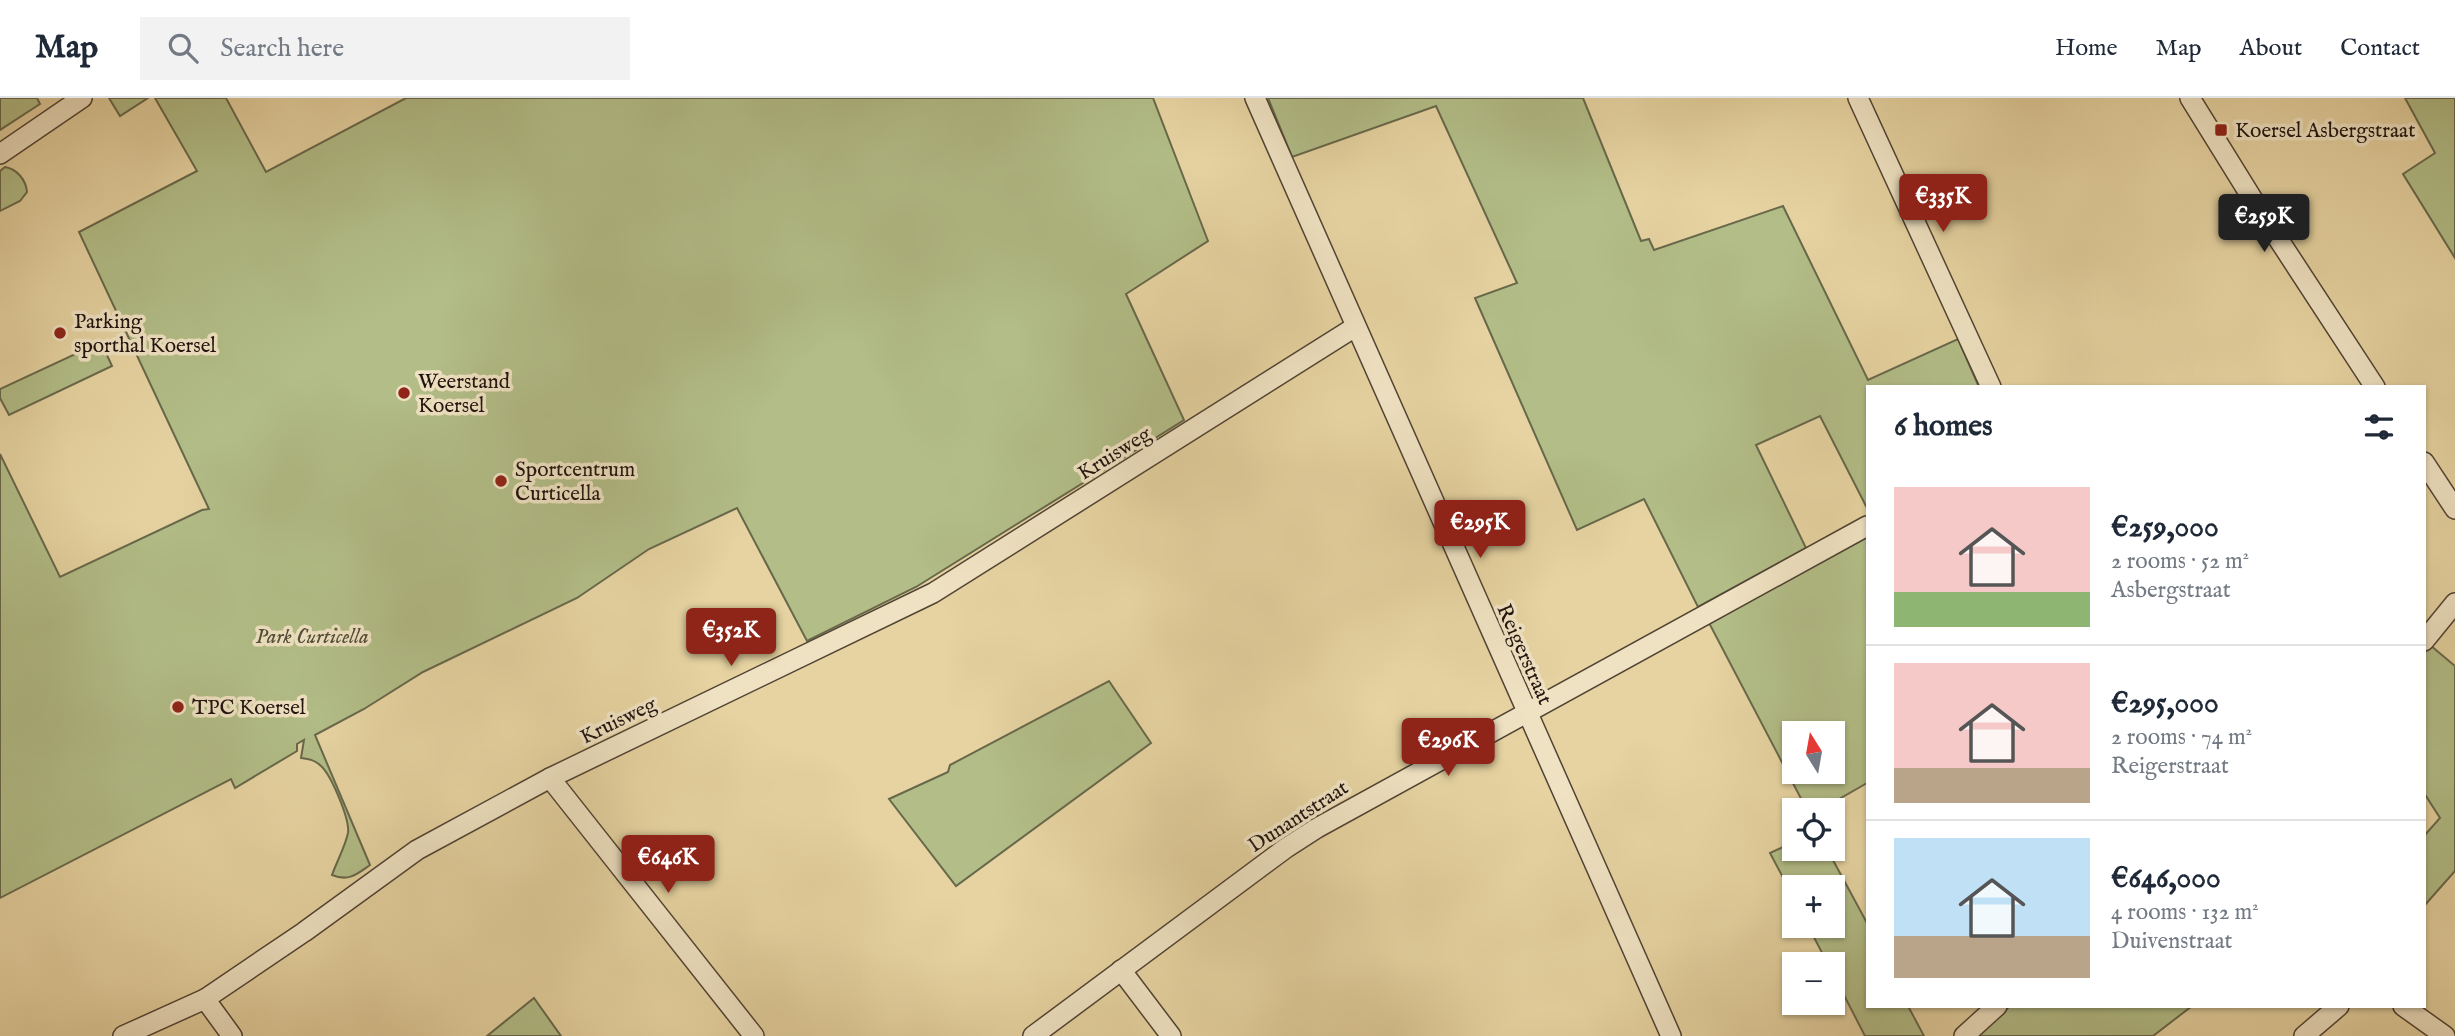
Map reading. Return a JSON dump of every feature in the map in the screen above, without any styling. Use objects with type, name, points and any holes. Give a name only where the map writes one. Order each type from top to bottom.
[{"type":"street","points":[[0,154],[82,98]]},
{"type":"street","name":"Reigerstraat","points":[[1255,98],[1671,1036]]},
{"type":"street","points":[[1858,98],[1990,385]]},
{"type":"street","points":[[2190,98],[2374,385]]},
{"type":"street","name":"Kruisweg","points":[[123,1036],[205,999],[304,932],[417,850],[550,778],[933,593],[1355,327]]},
{"type":"street","points":[[2426,465],[2455,509]]},
{"type":"street","name":"Dunantstraat","points":[[1033,1036],[1286,848],[1317,828],[1866,527]]},
{"type":"street","points":[[2426,639],[2455,603]]},
{"type":"street","points":[[550,778],[754,1036]]},
{"type":"street","points":[[1121,970],[1171,1036]]},
{"type":"street","points":[[205,999],[232,1036]]},
{"type":"street","points":[[1964,1036],[1995,1008]]},
{"type":"street","points":[[2304,1036],[2337,1008]]},
{"type":"street","points":[[2406,1008],[2445,1036]]},
{"type":"green space","points":[[0,98],[37,98],[40,104],[0,130]]},
{"type":"green space","points":[[109,98],[148,98],[120,116]]},
{"type":"green space","name":"Sportcentrum Curticella","points":[[155,98],[226,98],[266,172],[406,98],[1153,98],[1208,241],[1126,294],[1184,420],[916,587],[807,641],[737,508],[649,549],[577,598],[423,672],[364,709],[315,735],[370,865],[352,876],[343,878],[332,875],[347,838],[348,826],[330,778],[319,764],[301,758],[304,740],[297,744],[297,751],[235,788],[231,779],[0,898],[0,454],[60,577],[209,509],[79,232],[197,171]]},
{"type":"green space","points":[[1268,98],[1583,98],[1641,241],[1649,239],[1654,250],[1783,206],[1868,380],[1958,339],[1978,385],[1866,385],[1866,506],[1820,416],[1756,445],[1806,548],[1698,607],[1644,499],[1577,530],[1475,298],[1517,283],[1436,106],[1292,157]]},
{"type":"green space","points":[[2405,98],[2455,98],[2455,258],[2403,174],[2435,153]]},
{"type":"green space","points":[[5,167],[20,176],[27,192],[20,201],[0,211],[0,171]]},
{"type":"green space","points":[[101,342],[112,366],[9,415],[0,398],[0,389]]},
{"type":"green space","points":[[1866,535],[1866,784],[1841,798],[1801,798],[1793,784],[1845,784],[1845,721],[1782,721],[1782,762],[1708,621]]},
{"type":"green space","points":[[2430,645],[2455,666],[2455,871],[2426,904],[2426,834],[2440,818],[2426,796],[2426,651]]},
{"type":"green space","points":[[1109,681],[1151,743],[956,886],[889,799],[948,772],[950,765]]},
{"type":"green space","points":[[1782,848],[1782,861],[1833,861],[1841,875],[1782,875],[1770,853]]},
{"type":"green space","points":[[1845,882],[1866,921],[1866,1008],[1909,1008],[1924,1036],[1865,1036],[1845,997],[1845,952],[1822,952],[1814,938],[1845,938]]},
{"type":"green space","points":[[534,998],[561,1036],[487,1036]]},
{"type":"green space","points":[[2008,1008],[2189,1008],[2153,1036],[1976,1036]]},
{"type":"place","name":"Koersel Asbergstraat","points":[[2221,130]]},
{"type":"place","name":"Parking sporthal Koersel","points":[[60,333]]},
{"type":"place","name":"Weerstand Koersel","points":[[404,393]]},
{"type":"place","name":"Sportcentrum Curticella","points":[[501,481]]},
{"type":"place","name":"TPC Koersel","points":[[178,707]]},
{"type":"park label","name":"Park Curticella","points":[[312,636]]}]
